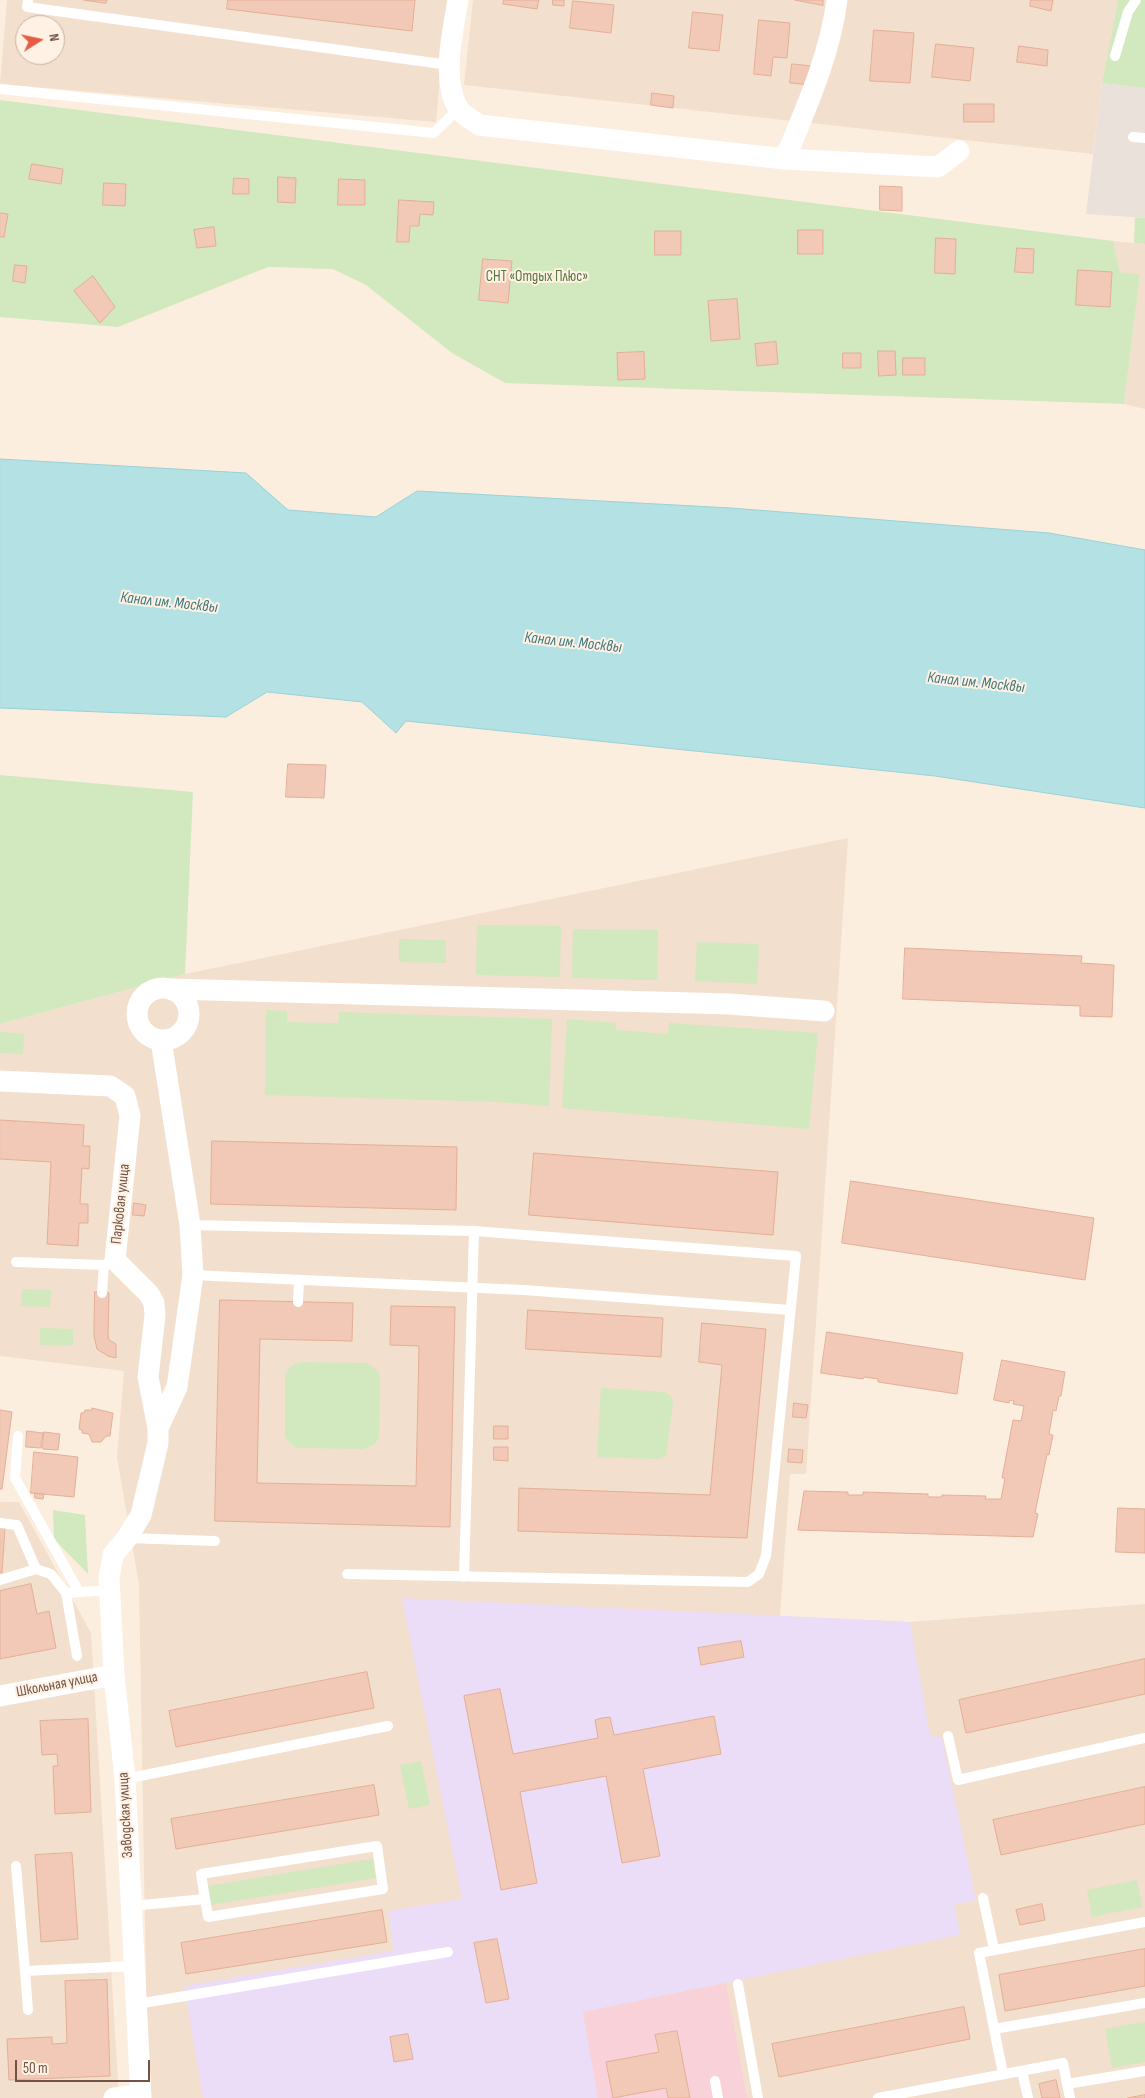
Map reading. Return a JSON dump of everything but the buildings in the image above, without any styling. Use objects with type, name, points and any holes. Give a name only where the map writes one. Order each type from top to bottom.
[{"type":"street","points":[[458,0],[449,65],[451,84],[458,109],[479,125],[785,159],[938,167],[958,151]]},
{"type":"street","points":[[785,159],[812,94],[835,19],[837,0]]},
{"type":"street","points":[[171,989],[184,998],[188,1006],[188,1023],[176,1036],[161,1040],[147,1034],[138,1021],[139,1005],[142,998],[155,989],[171,989],[729,1004],[824,1012]]},
{"type":"street","points":[[158,1428],[177,1387],[193,1275],[190,1224],[161,1040]]},
{"type":"street","name":"Парковая улица","points":[[0,1081],[110,1086],[125,1096],[130,1116],[109,1262],[149,1294],[154,1303],[155,1315],[150,1361],[150,1391],[158,1428],[158,1444],[141,1515],[127,1538]]},
{"type":"street","name":"Заводская улица","points":[[127,1538],[113,1555],[109,1590],[114,1675],[125,1779],[141,2096]]},
{"type":"street","name":"Школьная улица","points":[[0,1696],[114,1675]]},
{"type":"street","points":[[114,2098],[141,2096]]},
{"type":"lane","points":[[28,0],[28,7],[449,65]]},
{"type":"lane","points":[[1115,56],[1128,12],[1136,0]]},
{"type":"lane","points":[[0,89],[434,133],[458,109]]},
{"type":"lane","points":[[1134,137],[1145,138]]},
{"type":"lane","points":[[190,1224],[474,1231],[796,1256],[766,1556],[760,1574],[748,1582],[347,1574]]},
{"type":"lane","points":[[464,1576],[474,1231]]},
{"type":"lane","points":[[16,1262],[109,1262],[102,1292]]},
{"type":"lane","points":[[193,1275],[473,1287],[790,1310]]},
{"type":"lane","points":[[298,1302],[299,1280]]},
{"type":"lane","points":[[18,1436],[15,1478],[79,1592]]},
{"type":"lane","points":[[0,1523],[17,1525],[36,1569]]},
{"type":"lane","points":[[127,1538],[215,1541]]},
{"type":"lane","points":[[0,1580],[36,1569],[51,1574],[66,1593],[76,1656]]},
{"type":"lane","points":[[66,1593],[109,1590]]},
{"type":"lane","points":[[125,1779],[388,1726]]},
{"type":"lane","points":[[948,1736],[958,1780],[1145,1738]]},
{"type":"lane","points":[[376,1846],[384,1889],[208,1917],[205,1899],[201,1874],[376,1846]]},
{"type":"lane","points":[[16,1866],[28,2010]]},
{"type":"lane","points":[[983,1898],[994,1949]]},
{"type":"lane","points":[[131,1906],[205,1899]]},
{"type":"lane","points":[[1003,2074],[979,1953],[1145,1922]]},
{"type":"lane","points":[[137,2004],[448,1952]]},
{"type":"lane","points":[[25,1971],[135,1966]]},
{"type":"lane","points":[[738,1984],[758,2098]]},
{"type":"lane","points":[[994,2030],[1145,2003]]},
{"type":"lane","points":[[878,2098],[1063,2063],[1070,2098]]},
{"type":"lane","points":[[1022,2070],[1028,2098]]},
{"type":"lane","points":[[1067,2084],[1145,2071]]},
{"type":"lane","points":[[714,2082],[718,2098]]},
{"type":"shaded area","points":[[7,0],[447,0],[436,122],[0,84]]},
{"type":"shaded area","points":[[473,0],[1118,0],[1102,83],[1093,154],[464,85]]},
{"type":"shaded area","points":[[1102,83],[1145,88],[1145,218],[1086,214]]},
{"type":"shaded area","points":[[1113,241],[1145,244],[1145,409],[1124,404],[1140,276],[1120,272]]},
{"type":"shaded area","points":[[848,838],[806,1474],[790,1474],[780,1616],[910,1622],[1145,1604],[1145,2098],[148,2098],[139,1584],[117,1458],[124,1371],[0,1356],[0,1024],[185,974]]},
{"type":"shaded area","points":[[0,1502],[19,1502],[91,1633],[119,2098],[0,2098]]},
{"type":"shaded area","points":[[402,1598],[910,1622],[930,1735],[942,1738],[976,1900],[954,1905],[960,1935],[583,2012],[598,2098],[203,2098],[184,1986],[394,1951],[388,1911],[462,1899]]},
{"type":"shaded area","points":[[726,1983],[747,2098],[598,2098],[583,2012]]},
{"type":"green space","points":[[1118,0],[1145,0],[1145,88],[1102,83]]},
{"type":"green space","name":"СНТ «Отдых Плюс»","points":[[0,100],[1113,241],[1120,272],[1140,275],[1124,404],[505,383],[452,353],[366,285],[333,269],[268,267],[118,327],[0,317]]},
{"type":"green space","points":[[1135,218],[1145,218],[1145,244],[1134,243]]},
{"type":"green space","points":[[0,775],[193,792],[185,974],[0,1024]]},
{"type":"green space","points":[[477,925],[561,926],[560,977],[476,975]]},
{"type":"green space","points":[[573,929],[658,930],[657,980],[572,978]]},
{"type":"green space","points":[[399,939],[446,940],[446,963],[399,962]]},
{"type":"green space","points":[[697,942],[759,944],[757,984],[695,981]]},
{"type":"green space","points":[[266,1010],[287,1011],[287,1022],[338,1023],[339,1012],[552,1019],[549,1106],[498,1102],[265,1095]]},
{"type":"green space","points":[[567,1019],[616,1023],[616,1030],[668,1034],[669,1023],[818,1033],[809,1129],[562,1108]]},
{"type":"green space","points":[[0,1032],[24,1034],[23,1054],[0,1053]]},
{"type":"green space","points":[[22,1289],[51,1290],[50,1307],[21,1306]]},
{"type":"green space","points":[[40,1328],[73,1329],[73,1346],[40,1345]]},
{"type":"green space","points":[[300,1362],[366,1363],[378,1371],[380,1378],[379,1437],[374,1445],[364,1449],[298,1448],[293,1446],[285,1437],[285,1374],[291,1366]]},
{"type":"green space","points":[[601,1388],[665,1392],[672,1397],[673,1402],[666,1456],[657,1459],[597,1457]]},
{"type":"green space","points":[[53,1510],[85,1515],[88,1574],[54,1539]]},
{"type":"green space","points":[[421,1761],[430,1805],[409,1809],[400,1765]]},
{"type":"green space","points":[[373,1859],[376,1878],[210,1905],[207,1886]]},
{"type":"green space","points":[[1137,1880],[1142,1907],[1092,1917],[1087,1890]]},
{"type":"green space","points":[[1145,2022],[1145,2062],[1112,2068],[1105,2029]]},
{"type":"water","name":"Канал им. Москвы","points":[[0,459],[246,473],[288,510],[376,517],[417,491],[731,508],[1049,533],[1145,550],[1145,808],[935,776],[406,721],[396,733],[362,702],[267,692],[226,717],[0,708]]}]
